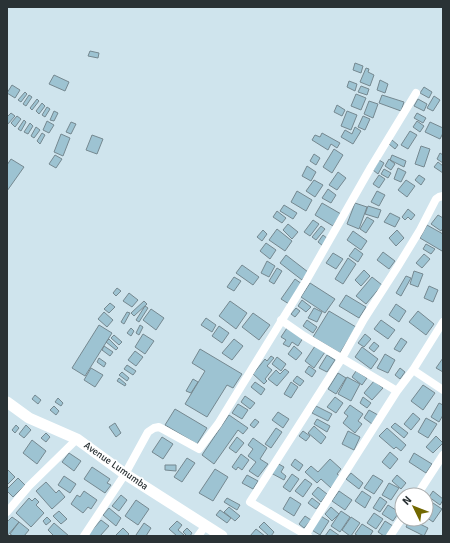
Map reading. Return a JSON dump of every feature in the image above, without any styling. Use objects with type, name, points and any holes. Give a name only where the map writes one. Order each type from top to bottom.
[{"type":"main road","name":"Avenue Lumumba","points":[[7,402],[29,418],[77,438],[126,474],[222,536]]},
{"type":"street","points":[[84,536],[126,474],[148,432],[159,427],[199,449],[218,424],[306,281],[416,93]]},
{"type":"street","points":[[443,196],[436,199],[416,236],[364,319],[342,358],[250,502],[307,535],[397,391],[413,370],[443,322]]},
{"type":"street","points":[[281,320],[304,336],[397,391]]},
{"type":"street","points":[[413,370],[443,390]]},
{"type":"street","points":[[7,512],[29,486],[77,438]]},
{"type":"street","points":[[422,487],[443,455]]},
{"type":"street","points":[[198,536],[206,525]]},
{"type":"street","points":[[390,536],[396,527]]},
{"type":"building","points":[[90,51],[99,53],[98,58],[88,56]]},
{"type":"building","points":[[355,63],[363,66],[361,73],[353,70]]},
{"type":"building","points":[[366,68],[369,69],[368,72],[374,75],[370,86],[360,82]]},
{"type":"building","points":[[54,75],[69,82],[65,91],[49,84]]},
{"type":"building","points":[[380,80],[388,84],[385,93],[377,90]]},
{"type":"building","points":[[349,81],[357,84],[355,91],[347,87]]},
{"type":"building","points":[[12,85],[20,90],[15,98],[7,93]]},
{"type":"building","points":[[361,86],[369,89],[367,95],[358,92]]},
{"type":"building","points":[[424,87],[432,92],[429,98],[420,93]]},
{"type":"building","points":[[25,92],[27,94],[21,102],[18,100]]},
{"type":"building","points":[[356,94],[366,98],[361,110],[351,106]]},
{"type":"building","points":[[29,95],[32,97],[26,106],[23,104]]},
{"type":"building","points":[[382,95],[404,102],[401,111],[379,103]]},
{"type":"building","points":[[434,96],[440,100],[433,111],[427,108]]},
{"type":"building","points":[[37,99],[39,101],[32,110],[30,108]]},
{"type":"building","points":[[418,99],[427,104],[424,111],[414,106]]},
{"type":"building","points":[[369,101],[378,104],[373,118],[364,114]]},
{"type":"building","points":[[42,103],[45,106],[39,114],[36,111]]},
{"type":"building","points":[[337,105],[345,110],[342,116],[334,112]]},
{"type":"building","points":[[47,107],[50,109],[45,117],[42,115]]},
{"type":"building","points":[[54,111],[58,113],[54,121],[50,120]]},
{"type":"building","points":[[347,111],[357,115],[351,130],[341,126]]},
{"type":"building","points":[[11,113],[15,116],[7,125],[7,117]]},
{"type":"building","points":[[417,113],[426,118],[423,123],[414,118]]},
{"type":"building","points":[[17,116],[21,119],[15,127],[11,123]]},
{"type":"building","points":[[363,116],[370,119],[365,130],[358,127]]},
{"type":"building","points":[[24,120],[26,122],[21,131],[18,129]]},
{"type":"building","points":[[47,121],[54,125],[49,133],[43,130]]},
{"type":"building","points":[[417,121],[424,126],[420,132],[413,127]]},
{"type":"building","points":[[71,122],[76,124],[71,134],[66,132]]},
{"type":"building","points":[[430,122],[443,128],[443,133],[440,139],[425,132]]},
{"type":"building","points":[[30,123],[33,126],[28,134],[24,132]]},
{"type":"building","points":[[36,127],[40,130],[34,138],[31,136]]},
{"type":"building","points":[[355,127],[361,131],[353,144],[341,137],[345,130],[352,134]]},
{"type":"building","points":[[410,131],[417,135],[408,149],[401,145]]},
{"type":"building","points":[[42,133],[45,135],[40,144],[37,141]]},
{"type":"building","points":[[322,133],[340,143],[337,148],[331,144],[328,150],[312,140],[315,135],[320,137]]},
{"type":"building","points":[[61,134],[70,138],[63,156],[54,152]]},
{"type":"building","points":[[92,135],[103,139],[97,154],[86,150]]},
{"type":"building","points":[[392,140],[398,145],[395,149],[389,144]]},
{"type":"building","points":[[421,146],[430,149],[424,167],[415,164]]},
{"type":"building","points":[[334,149],[343,155],[332,173],[323,167]]},
{"type":"building","points":[[440,153],[443,155],[443,163],[437,159]]},
{"type":"building","points":[[314,154],[320,158],[316,165],[310,161]]},
{"type":"building","points":[[55,155],[62,159],[56,168],[49,164]]},
{"type":"building","points":[[392,155],[406,161],[404,167],[390,160]]},
{"type":"building","points":[[11,159],[24,167],[7,191],[7,165]]},
{"type":"building","points":[[389,159],[395,164],[391,170],[385,166]]},
{"type":"building","points":[[379,160],[384,163],[378,174],[373,170]]},
{"type":"building","points":[[438,162],[443,166],[443,173],[434,167]]},
{"type":"building","points":[[307,166],[316,172],[311,181],[302,176]]},
{"type":"building","points":[[398,168],[406,172],[401,182],[394,179]]},
{"type":"building","points":[[384,169],[391,173],[388,178],[381,174]]},
{"type":"building","points":[[338,172],[346,178],[337,190],[329,185]]},
{"type":"building","points":[[379,175],[385,179],[379,188],[373,184]]},
{"type":"building","points":[[419,175],[425,179],[421,185],[415,180]]},
{"type":"building","points":[[314,180],[323,185],[315,197],[306,191]]},
{"type":"building","points":[[406,180],[415,186],[407,197],[398,190]]},
{"type":"building","points":[[328,189],[336,195],[331,203],[322,198]]},
{"type":"building","points":[[297,191],[312,200],[306,211],[291,202]]},
{"type":"building","points":[[377,191],[385,195],[379,206],[371,202]]},
{"type":"building","points":[[322,203],[341,214],[333,226],[315,215]]},
{"type":"building","points":[[355,203],[367,207],[359,229],[347,224]]},
{"type":"building","points":[[284,205],[297,213],[293,219],[280,211]]},
{"type":"building","points":[[368,206],[381,210],[378,218],[365,214]]},
{"type":"building","points":[[408,209],[415,215],[411,220],[408,217],[405,220],[402,217]]},
{"type":"building","points":[[277,211],[286,218],[282,223],[273,217]]},
{"type":"building","points":[[390,213],[400,218],[395,227],[384,222]]},
{"type":"building","points":[[438,215],[443,218],[443,228],[441,231],[431,224]]},
{"type":"building","points":[[367,217],[374,221],[366,233],[360,229]]},
{"type":"building","points":[[313,220],[319,224],[310,236],[304,232]]},
{"type":"building","points":[[288,224],[298,232],[292,239],[283,230]]},
{"type":"building","points":[[427,225],[443,234],[442,251],[420,238]]},
{"type":"building","points":[[321,226],[325,229],[316,240],[312,237]]},
{"type":"building","points":[[277,229],[292,241],[285,251],[269,240]]},
{"type":"building","points":[[263,230],[267,234],[262,241],[257,237]]},
{"type":"building","points":[[397,230],[404,238],[396,246],[389,238]]},
{"type":"building","points":[[353,231],[367,241],[361,250],[347,240]]},
{"type":"building","points":[[323,235],[328,239],[323,246],[318,242]]},
{"type":"building","points":[[266,243],[276,250],[270,259],[260,251]]},
{"type":"building","points":[[426,244],[435,249],[431,254],[423,249]]},
{"type":"building","points":[[355,248],[363,254],[358,262],[349,256]]},
{"type":"building","points":[[383,252],[395,261],[389,269],[377,260]]},
{"type":"building","points":[[333,253],[343,259],[336,269],[326,263]]},
{"type":"building","points":[[424,254],[430,259],[422,268],[416,263]]},
{"type":"building","points":[[286,255],[308,272],[302,280],[280,263]]},
{"type":"building","points":[[348,258],[356,264],[343,284],[335,279]]},
{"type":"building","points":[[267,261],[275,266],[269,277],[261,273]]},
{"type":"building","points":[[242,265],[259,277],[253,285],[236,273]]},
{"type":"building","points":[[277,268],[282,271],[274,284],[269,281]]},
{"type":"building","points":[[364,270],[370,276],[361,286],[355,280]]},
{"type":"building","points":[[414,271],[423,274],[418,287],[410,284]]},
{"type":"building","points":[[406,276],[411,278],[401,296],[396,293]]},
{"type":"building","points":[[234,277],[241,281],[234,291],[227,287]]},
{"type":"building","points":[[372,277],[382,285],[366,304],[356,296]]},
{"type":"building","points":[[295,279],[302,284],[289,304],[281,299]]},
{"type":"building","points":[[310,283],[335,299],[325,313],[301,297]]},
{"type":"building","points":[[429,286],[438,290],[433,302],[424,298]]},
{"type":"building","points":[[117,288],[121,291],[116,296],[113,293]]},
{"type":"building","points":[[129,293],[138,300],[132,307],[123,301]]},
{"type":"building","points":[[346,295],[366,307],[359,318],[339,306]]},
{"type":"building","points":[[302,300],[311,307],[306,312],[298,306]]},
{"type":"building","points":[[144,301],[147,304],[134,316],[131,313]]},
{"type":"building","points":[[230,301],[247,313],[236,329],[219,316]]},
{"type":"building","points":[[110,303],[115,307],[109,313],[104,309]]},
{"type":"building","points":[[396,304],[406,311],[399,322],[389,315]]},
{"type":"building","points":[[145,306],[148,308],[139,322],[136,320]]},
{"type":"building","points":[[296,308],[300,311],[295,317],[291,314]]},
{"type":"building","points":[[314,308],[322,312],[317,322],[308,318]]},
{"type":"building","points":[[151,309],[164,318],[156,330],[143,320]]},
{"type":"building","points":[[329,311],[356,327],[340,353],[313,337]]},
{"type":"building","points":[[418,311],[434,324],[426,335],[409,322]]},
{"type":"building","points":[[104,312],[113,320],[107,327],[98,319]]},
{"type":"building","points":[[127,312],[130,313],[124,324],[121,322]]},
{"type":"building","points":[[253,313],[270,325],[259,340],[242,327]]},
{"type":"building","points":[[206,318],[216,325],[212,332],[201,325]]},
{"type":"building","points":[[307,320],[317,327],[313,333],[303,326]]},
{"type":"building","points":[[381,320],[395,330],[388,339],[374,329]]},
{"type":"building","points":[[99,325],[112,333],[85,376],[72,368]]},
{"type":"building","points":[[140,325],[143,327],[139,335],[136,333]]},
{"type":"building","points":[[219,326],[229,333],[222,343],[212,336]]},
{"type":"building","points":[[131,328],[134,331],[131,336],[127,333]]},
{"type":"building","points":[[287,328],[303,338],[298,346],[292,342],[289,347],[283,344],[286,340],[281,337]]},
{"type":"building","points":[[143,334],[154,341],[145,354],[135,347]]},
{"type":"building","points":[[365,334],[371,339],[364,347],[358,343]]},
{"type":"building","points":[[114,335],[122,342],[119,345],[111,338]]},
{"type":"building","points":[[401,338],[407,342],[400,352],[394,349]]},
{"type":"building","points":[[109,339],[118,348],[116,350],[106,342]]},
{"type":"building","points":[[234,339],[243,346],[232,360],[222,353]]},
{"type":"building","points":[[374,342],[379,346],[374,352],[369,348]]},
{"type":"building","points":[[104,346],[113,352],[110,356],[102,350]]},
{"type":"building","points":[[294,346],[302,353],[296,360],[288,354]]},
{"type":"building","points":[[315,346],[325,352],[314,368],[305,361]]},
{"type":"building","points":[[362,347],[378,359],[371,369],[355,357]]},
{"type":"building","points":[[200,349],[242,374],[233,388],[227,385],[207,417],[185,404],[205,371],[192,363]]},
{"type":"building","points":[[135,351],[143,357],[136,366],[128,360]]},
{"type":"building","points":[[385,354],[395,360],[388,373],[377,368]]},
{"type":"building","points":[[327,355],[335,360],[327,372],[319,368]]},
{"type":"building","points":[[271,356],[274,358],[267,366],[272,370],[265,379],[267,381],[264,384],[253,374],[265,359],[267,361]]},
{"type":"building","points":[[277,357],[286,364],[281,371],[272,364]]},
{"type":"building","points":[[99,358],[106,363],[104,367],[97,362]]},
{"type":"building","points":[[443,358],[443,372],[436,368]]},
{"type":"building","points":[[127,365],[136,371],[133,375],[124,369]]},
{"type":"building","points":[[309,366],[316,371],[312,377],[305,372]]},
{"type":"building","points":[[91,368],[103,375],[95,387],[84,380]]},
{"type":"building","points":[[400,368],[405,372],[400,379],[395,375]]},
{"type":"building","points":[[285,369],[289,372],[277,386],[268,379],[276,370],[280,374]]},
{"type":"building","points":[[356,371],[367,378],[362,385],[352,377]]},
{"type":"building","points":[[122,372],[129,378],[127,381],[119,375]]},
{"type":"building","points":[[338,373],[346,378],[336,394],[328,389]]},
{"type":"building","points":[[297,376],[304,381],[300,386],[293,381]]},
{"type":"building","points":[[347,377],[360,384],[351,401],[338,394]]},
{"type":"building","points":[[119,378],[126,384],[125,386],[117,381]]},
{"type":"building","points":[[193,379],[198,382],[191,393],[186,391]]},
{"type":"building","points":[[374,381],[383,388],[372,400],[364,393]]},
{"type":"building","points":[[255,382],[265,389],[261,395],[251,387]]},
{"type":"building","points":[[291,382],[298,387],[291,398],[284,394]]},
{"type":"building","points":[[423,385],[435,393],[423,410],[411,401]]},
{"type":"building","points":[[35,395],[41,400],[38,404],[32,399]]},
{"type":"building","points":[[245,396],[255,403],[250,409],[241,402]]},
{"type":"building","points":[[335,397],[343,403],[336,413],[327,407]]},
{"type":"building","points":[[363,397],[371,403],[367,408],[360,403]]},
{"type":"building","points":[[58,398],[63,403],[61,406],[55,402]]},
{"type":"building","points":[[439,403],[443,405],[443,415],[439,422],[431,417]]},
{"type":"building","points":[[238,404],[248,410],[242,419],[232,413]]},
{"type":"building","points":[[350,405],[363,414],[358,421],[362,424],[355,433],[343,423],[348,416],[344,413]]},
{"type":"building","points":[[54,406],[59,411],[56,415],[50,410]]},
{"type":"building","points":[[316,406],[332,414],[328,421],[312,413]]},
{"type":"building","points":[[175,409],[207,428],[197,444],[165,425]]},
{"type":"building","points":[[369,410],[378,415],[372,424],[364,418]]},
{"type":"building","points":[[278,412],[289,419],[283,428],[272,420]]},
{"type":"building","points":[[413,413],[420,419],[411,430],[404,424]]},
{"type":"building","points":[[229,415],[248,428],[243,434],[238,430],[214,464],[202,455]]},
{"type":"building","points":[[426,418],[437,424],[428,438],[418,432]]},
{"type":"building","points":[[255,419],[259,422],[254,428],[250,425]]},
{"type":"building","points":[[317,419],[330,426],[327,432],[314,424]]},
{"type":"building","points":[[115,423],[121,433],[116,437],[109,427]]},
{"type":"building","points":[[395,423],[408,433],[404,438],[391,427]]},
{"type":"building","points":[[16,425],[19,428],[15,433],[12,430]]},
{"type":"building","points":[[26,425],[31,430],[24,438],[19,434]]},
{"type":"building","points":[[314,426],[326,437],[321,444],[308,433]]},
{"type":"building","points":[[276,428],[282,432],[271,448],[265,444]]},
{"type":"building","points":[[387,428],[406,445],[401,451],[396,447],[394,449],[379,436]]},
{"type":"building","points":[[303,431],[310,436],[306,441],[299,436]]},
{"type":"building","points":[[348,431],[360,437],[354,450],[342,444]]},
{"type":"building","points":[[46,433],[50,437],[46,442],[41,438]]},
{"type":"building","points":[[436,436],[443,443],[433,453],[426,447]]},
{"type":"building","points":[[162,437],[173,444],[163,459],[152,452]]},
{"type":"building","points":[[237,437],[244,443],[236,453],[229,448]]},
{"type":"building","points":[[253,438],[267,448],[260,459],[268,464],[258,477],[249,471],[256,462],[248,456],[253,449],[248,445]]},
{"type":"building","points":[[32,440],[46,451],[37,464],[23,453]]},
{"type":"building","points":[[390,452],[398,459],[390,469],[382,462]]},
{"type":"building","points":[[69,453],[81,461],[74,471],[62,462]]},
{"type":"building","points":[[414,453],[432,464],[426,473],[409,462]]},
{"type":"building","points":[[241,454],[249,460],[242,470],[238,467],[236,470],[232,467]]},
{"type":"building","points":[[187,458],[195,463],[182,482],[174,477]]},
{"type":"building","points":[[295,459],[303,465],[299,471],[291,465]]},
{"type":"building","points":[[330,459],[341,469],[337,474],[341,477],[331,488],[321,479],[317,483],[305,472],[311,466],[318,472]]},
{"type":"building","points":[[277,463],[284,467],[281,472],[286,476],[284,480],[271,473]]},
{"type":"building","points":[[165,465],[176,465],[176,471],[165,470]]},
{"type":"building","points":[[92,467],[110,479],[107,483],[111,485],[105,493],[84,479]]},
{"type":"building","points":[[215,469],[228,477],[213,501],[199,493]]},
{"type":"building","points":[[8,470],[15,477],[7,485],[7,471]]},
{"type":"building","points":[[351,473],[363,483],[359,489],[346,479]]},
{"type":"building","points":[[292,474],[299,479],[290,492],[283,487]]},
{"type":"building","points":[[247,475],[258,481],[253,489],[242,483]]},
{"type":"building","points":[[373,475],[383,481],[374,494],[364,488]]},
{"type":"building","points":[[397,475],[406,483],[403,487],[399,487],[392,481]]},
{"type":"building","points":[[64,476],[76,484],[70,493],[58,485]]},
{"type":"building","points":[[18,478],[25,485],[13,497],[7,489]]},
{"type":"building","points":[[305,479],[312,484],[303,497],[295,491]]},
{"type":"building","points":[[46,482],[56,493],[59,490],[65,497],[52,509],[36,491]]},
{"type":"building","points":[[389,483],[397,487],[394,487],[394,496],[391,500],[382,495]]},
{"type":"building","points":[[318,487],[327,494],[321,502],[312,494]]},
{"type":"building","points":[[84,491],[97,500],[91,509],[88,507],[83,513],[71,504],[77,495],[80,497]]},
{"type":"building","points":[[339,491],[352,500],[345,510],[332,501]]},
{"type":"building","points":[[362,491],[371,497],[365,508],[355,501]]},
{"type":"building","points":[[434,492],[443,499],[440,505],[434,501]]},
{"type":"building","points":[[121,495],[127,500],[119,511],[112,506]]},
{"type":"building","points":[[290,497],[301,504],[294,516],[283,509]]},
{"type":"building","points":[[380,497],[387,502],[380,512],[373,508]]},
{"type":"building","points":[[29,498],[32,501],[35,498],[39,502],[36,505],[44,513],[31,527],[16,513]]},
{"type":"building","points":[[227,498],[240,505],[237,510],[224,502]]},
{"type":"building","points":[[312,498],[320,504],[316,509],[308,503]]},
{"type":"building","points":[[136,500],[149,509],[138,525],[125,516]]},
{"type":"building","points":[[434,504],[442,509],[434,521]]},
{"type":"building","points":[[388,505],[394,509],[394,520],[393,521],[382,514]]},
{"type":"building","points":[[229,507],[240,516],[235,521],[224,512]]},
{"type":"building","points":[[331,507],[339,514],[332,521],[325,514]]},
{"type":"building","points":[[109,508],[121,518],[116,526],[103,515]]},
{"type":"building","points":[[220,510],[231,518],[227,523],[216,515]]},
{"type":"building","points":[[59,511],[67,519],[61,524],[53,516]]},
{"type":"building","points":[[341,511],[350,517],[340,532],[331,526]]},
{"type":"building","points":[[374,513],[383,519],[376,529],[367,523]]},
{"type":"building","points":[[319,515],[329,521],[320,535],[310,529]]},
{"type":"building","points":[[305,516],[311,520],[304,528],[299,524]]},
{"type":"building","points":[[12,517],[19,522],[8,535],[7,522]]},
{"type":"building","points":[[47,517],[51,521],[46,525],[43,521]]},
{"type":"building","points":[[351,517],[360,523],[350,536],[342,530]]},
{"type":"building","points":[[101,520],[109,526],[100,536],[87,536]]},
{"type":"building","points":[[177,521],[182,525],[178,530],[184,535],[183,536],[177,536],[169,529]]},
{"type":"building","points":[[385,521],[393,526],[387,536],[384,536],[378,532]]},
{"type":"building","points":[[19,522],[29,530],[24,536],[13,536],[10,534]]},
{"type":"building","points":[[264,522],[274,532],[271,536],[259,527]]},
{"type":"building","points":[[54,523],[69,536],[54,536],[48,530]]},
{"type":"building","points":[[144,523],[151,528],[146,536],[136,535]]},
{"type":"building","points":[[362,524],[373,531],[370,536],[358,536],[355,534]]},
{"type":"building","points":[[406,527],[428,528],[424,536]]},
{"type":"building","points":[[123,528],[129,534],[127,536],[115,536]]},
{"type":"building","points":[[187,528],[192,533],[190,536],[187,536],[183,532]]},
{"type":"building","points":[[256,529],[265,536],[250,536]]},
{"type":"building","points":[[330,529],[340,536],[325,536]]}]
